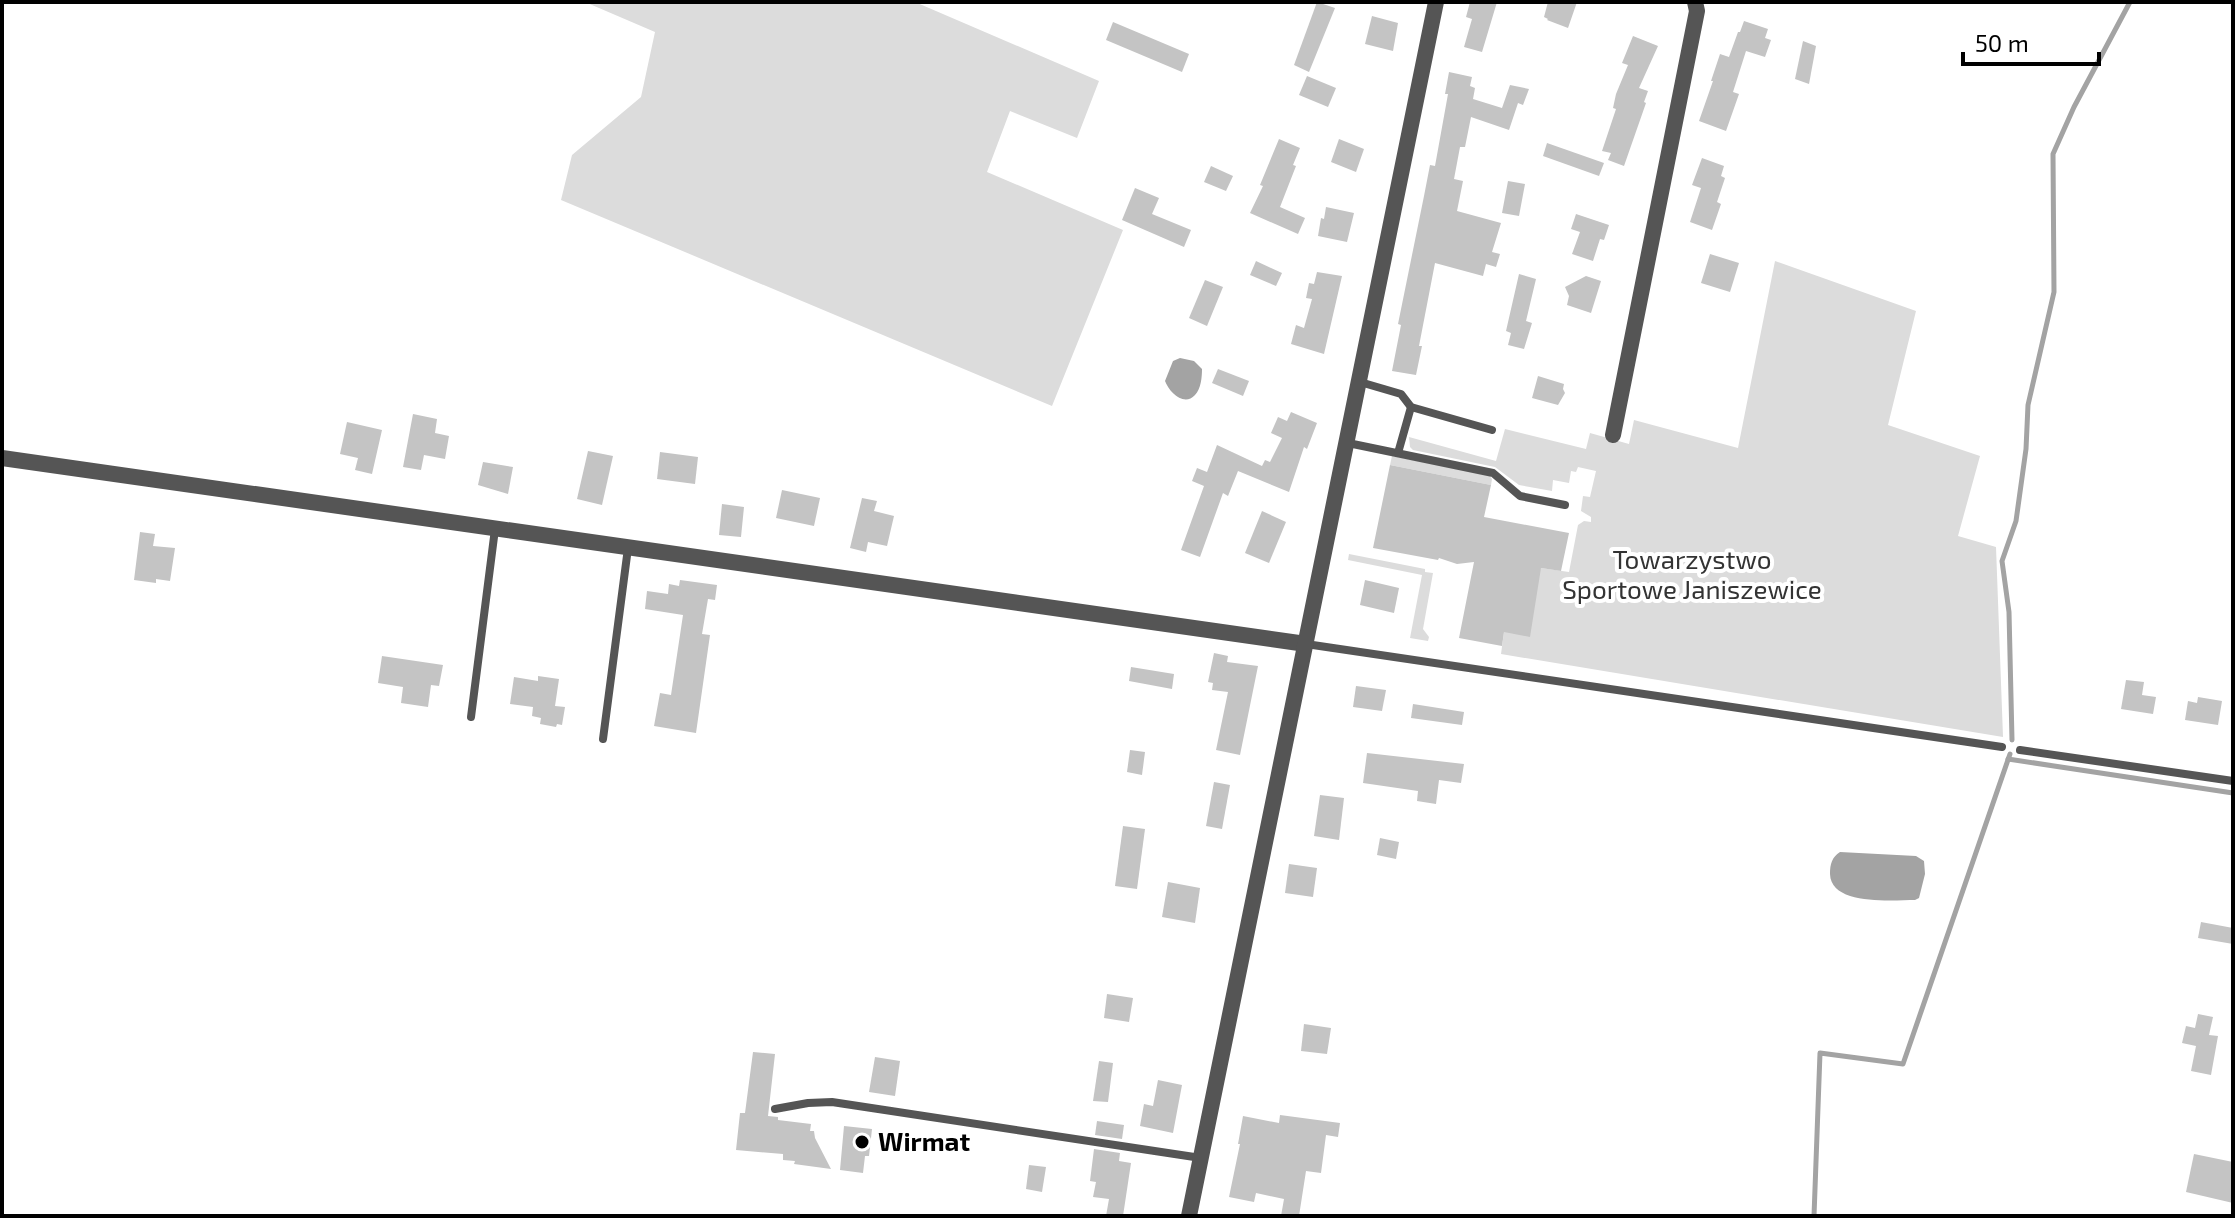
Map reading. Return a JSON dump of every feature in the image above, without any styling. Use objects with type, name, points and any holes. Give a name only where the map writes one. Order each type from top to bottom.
[{"type":"street","points":[[1189,1216],[1436,2]]},
{"type":"street","points":[[1613,435],[1697,11],[1695,2]]},
{"type":"street","points":[[2,458],[1306,644]]},
{"type":"lane","points":[[1360,382],[1401,394],[1411,407],[1492,430]]},
{"type":"lane","points":[[1398,453],[1411,407]]},
{"type":"lane","points":[[1348,443],[1493,473],[1520,496],[1565,505]]},
{"type":"lane","points":[[471,717],[495,529]]},
{"type":"lane","points":[[603,739],[628,548]]},
{"type":"lane","points":[[1306,644],[2002,747]]},
{"type":"lane","points":[[2020,750],[2233,781]]},
{"type":"lane","points":[[775,1109],[832,1102],[1201,1158]]},
{"type":"green space","points":[[585,2],[915,2],[1099,81],[1077,138],[1010,111],[987,172],[1123,230],[1052,406],[561,200],[572,155],[641,97],[655,32]]},
{"type":"green space","name":"Towarzystwo Sportowe Janiszewice","points":[[1775,261],[1916,311],[1888,425],[1980,456],[1958,536],[1996,547],[2003,737],[1501,654],[1504,632],[1541,568],[1569,572],[1578,525],[1584,521],[1591,522],[1591,517],[1581,511],[1583,496],[1590,497],[1596,471],[1578,467],[1576,472],[1571,471],[1569,483],[1553,480],[1552,491],[1519,485],[1495,467],[1413,450],[1409,437],[1496,461],[1505,429],[1586,449],[1590,433],[1629,444],[1634,420],[1738,448]]},
{"type":"green space","points":[[1392,456],[1489,475],[1491,485],[1390,465]]},
{"type":"green space","points":[[1349,554],[1433,573],[1423,629],[1429,637],[1428,641],[1410,638],[1422,575],[1348,560]]},
{"type":"shaded area","points":[[1180,358],[1194,361],[1202,369],[1199,390],[1191,398],[1182,399],[1170,390],[1165,381],[1173,361]]},
{"type":"shaded area","points":[[1840,852],[1916,856],[1924,861],[1925,874],[1919,898],[1864,899],[1840,892],[1833,884],[1830,867]]},
{"type":"building","points":[[1317,2],[1335,8],[1309,72],[1294,65]]},
{"type":"building","points":[[1470,2],[1497,2],[1482,52],[1464,47],[1472,19],[1466,17]]},
{"type":"building","points":[[1548,2],[1577,2],[1568,28],[1544,17]]},
{"type":"building","points":[[1372,16],[1398,23],[1393,51],[1365,44]]},
{"type":"building","points":[[1744,21],[1768,29],[1765,38],[1771,40],[1765,57],[1746,51],[1733,92],[1739,94],[1726,131],[1699,121],[1720,54],[1729,57]]},
{"type":"building","points":[[1113,22],[1189,54],[1182,72],[1106,40]]},
{"type":"building","points":[[1633,36],[1658,46],[1639,88],[1648,91],[1646,103],[1624,166],[1608,160],[1611,153],[1602,151],[1616,109],[1613,108],[1616,94],[1628,65],[1622,63]]},
{"type":"building","points":[[1803,41],[1816,46],[1809,84],[1795,79]]},
{"type":"building","points":[[1449,72],[1472,77],[1470,86],[1475,88],[1473,99],[1502,108],[1510,85],[1529,89],[1523,105],[1518,103],[1509,130],[1471,117],[1465,147],[1460,147],[1454,179],[1463,181],[1457,211],[1501,223],[1492,252],[1500,254],[1496,267],[1486,264],[1483,276],[1435,263],[1416,375],[1392,371],[1401,325],[1398,324],[1430,165],[1435,166]]},
{"type":"building","points":[[1307,76],[1336,88],[1328,107],[1299,95]]},
{"type":"building","points":[[1279,139],[1300,148],[1280,207],[1305,218],[1298,234],[1250,213]]},
{"type":"building","points":[[1339,139],[1364,149],[1356,172],[1331,162]]},
{"type":"building","points":[[1547,143],[1604,163],[1599,176],[1543,156]]},
{"type":"building","points":[[1702,158],[1724,166],[1721,176],[1725,178],[1717,202],[1721,204],[1712,230],[1690,222],[1701,188],[1692,185]]},
{"type":"building","points":[[1211,166],[1233,176],[1226,191],[1204,182]]},
{"type":"building","points":[[1508,181],[1525,184],[1519,216],[1502,213]]},
{"type":"building","points":[[1135,188],[1159,198],[1152,214],[1191,230],[1184,247],[1122,220]]},
{"type":"building","points":[[1326,207],[1354,213],[1347,242],[1318,236]]},
{"type":"building","points":[[1576,214],[1609,225],[1604,240],[1600,239],[1593,261],[1572,254],[1580,232],[1571,229]]},
{"type":"building","points":[[1710,254],[1739,263],[1730,292],[1701,283]]},
{"type":"building","points":[[1256,261],[1282,273],[1276,286],[1250,275]]},
{"type":"building","points":[[1317,272],[1342,276],[1324,354],[1291,344],[1296,325],[1304,328],[1312,299],[1306,298],[1309,283],[1314,284]]},
{"type":"building","points":[[1519,274],[1536,279],[1526,321],[1532,323],[1524,349],[1508,345],[1511,333],[1506,331]]},
{"type":"building","points":[[1586,276],[1601,281],[1591,313],[1567,305],[1569,296],[1565,287]]},
{"type":"building","points":[[1205,280],[1223,287],[1207,326],[1189,318]]},
{"type":"building","points":[[1218,369],[1249,381],[1243,396],[1212,383]]},
{"type":"building","points":[[1538,376],[1564,384],[1565,393],[1558,405],[1532,398]]},
{"type":"building","points":[[1291,412],[1317,423],[1307,449],[1304,447],[1289,492],[1238,471],[1228,496],[1223,493],[1200,557],[1181,550],[1204,486],[1192,481],[1197,468],[1207,472],[1217,445],[1262,466],[1265,460],[1270,462],[1282,438],[1271,433],[1278,417],[1287,421]]},
{"type":"building","points":[[413,414],[437,419],[435,433],[449,436],[445,459],[424,455],[421,470],[403,467]]},
{"type":"building","points":[[347,422],[382,430],[372,474],[355,470],[358,458],[340,454]]},
{"type":"building","points":[[588,451],[613,456],[602,505],[577,499]]},
{"type":"building","points":[[660,452],[698,457],[695,484],[657,479]]},
{"type":"building","points":[[483,462],[513,467],[508,494],[478,485]]},
{"type":"building","points":[[1390,465],[1491,485],[1484,517],[1569,533],[1561,571],[1541,568],[1530,637],[1504,632],[1502,646],[1459,638],[1474,562],[1457,564],[1439,558],[1373,548]]},
{"type":"building","points":[[782,490],[820,498],[814,526],[776,518]]},
{"type":"building","points":[[862,498],[877,501],[874,511],[894,516],[887,546],[868,542],[866,552],[850,548]]},
{"type":"building","points":[[722,504],[744,507],[741,537],[719,535]]},
{"type":"building","points":[[1262,511],[1286,522],[1269,563],[1245,553]]},
{"type":"building","points":[[140,532],[155,534],[153,546],[175,548],[170,581],[134,580]]},
{"type":"building","points":[[680,580],[717,585],[715,600],[708,599],[702,634],[710,635],[696,733],[654,726],[660,693],[671,695],[683,615],[645,609],[647,591],[668,594],[669,584],[679,586]]},
{"type":"building","points":[[1365,580],[1399,588],[1394,613],[1360,605]]},
{"type":"building","points":[[1214,653],[1228,656],[1227,662],[1258,666],[1240,755],[1216,750],[1228,692],[1212,690],[1213,683],[1208,682]]},
{"type":"building","points":[[382,656],[443,665],[439,686],[431,685],[428,707],[401,703],[403,687],[378,683]]},
{"type":"building","points":[[1131,667],[1174,674],[1172,689],[1129,681]]},
{"type":"building","points":[[538,676],[559,679],[555,706],[565,707],[562,725],[540,724],[541,718],[532,716],[533,707],[510,704],[514,677],[538,681]]},
{"type":"building","points":[[2126,680],[2144,682],[2142,695],[2156,697],[2153,714],[2121,709]]},
{"type":"building","points":[[1356,686],[1386,690],[1382,711],[1353,707]]},
{"type":"building","points":[[2198,697],[2222,701],[2218,725],[2185,720],[2188,701],[2197,703]]},
{"type":"building","points":[[1413,704],[1464,712],[1462,725],[1411,718]]},
{"type":"building","points":[[1130,750],[1145,752],[1142,775],[1127,772]]},
{"type":"building","points":[[1367,753],[1464,764],[1461,783],[1439,780],[1436,804],[1417,801],[1418,791],[1363,783]]},
{"type":"building","points":[[1214,782],[1230,785],[1222,829],[1206,826]]},
{"type":"building","points":[[1320,795],[1344,798],[1339,840],[1314,836]]},
{"type":"building","points":[[1123,826],[1145,829],[1137,889],[1115,886]]},
{"type":"building","points":[[1380,838],[1399,842],[1396,859],[1377,855]]},
{"type":"building","points":[[1289,864],[1317,868],[1313,897],[1285,893]]},
{"type":"building","points":[[1168,882],[1200,888],[1195,923],[1162,917]]},
{"type":"building","points":[[2201,922],[2233,928],[2233,944],[2198,938]]},
{"type":"building","points":[[1107,994],[1133,998],[1129,1022],[1104,1018]]},
{"type":"building","points":[[2198,1014],[2213,1017],[2209,1035],[2218,1036],[2211,1075],[2191,1071],[2196,1046],[2182,1043],[2186,1026],[2195,1028]]},
{"type":"building","points":[[1304,1024],[1331,1028],[1327,1054],[1301,1051]]},
{"type":"building","points":[[753,1052],[775,1054],[768,1116],[811,1124],[810,1131],[814,1131],[831,1169],[794,1164],[795,1161],[783,1160],[783,1154],[736,1150],[740,1113],[745,1113]]},
{"type":"building","points":[[875,1057],[900,1061],[895,1096],[869,1092]]},
{"type":"building","points":[[1099,1061],[1113,1063],[1108,1102],[1093,1101]]},
{"type":"building","points":[[1158,1080],[1182,1085],[1173,1133],[1140,1126],[1144,1104],[1153,1106]]},
{"type":"building","points":[[1280,1115],[1340,1123],[1338,1137],[1326,1135],[1321,1173],[1306,1171],[1299,1216],[1281,1216],[1284,1199],[1256,1193],[1254,1202],[1229,1197],[1243,1116],[1279,1123]]},
{"type":"building","points":[[1097,1121],[1124,1125],[1122,1139],[1095,1135]]},
{"type":"building","points":[[844,1126],[872,1129],[869,1156],[865,1156],[863,1173],[840,1170]]},
{"type":"building","points":[[1094,1149],[1120,1153],[1119,1161],[1131,1163],[1123,1216],[1106,1216],[1109,1199],[1093,1197],[1096,1182],[1090,1181]]},
{"type":"building","points":[[2194,1154],[2233,1162],[2233,1203],[2186,1192]]},
{"type":"building","points":[[1029,1165],[1046,1167],[1042,1192],[1026,1189]]},
{"type":"waterway","points":[[2012,740],[2009,612],[2002,561],[2016,521],[2026,449],[2028,405],[2054,292],[2053,154],[2074,107],[2130,2]]},
{"type":"waterway","points":[[1814,1216],[1820,1053],[1903,1064],[2010,754]]},
{"type":"waterway","points":[[2008,759],[2233,793]]},
{"type":"place","name":"Wirmat","points":[[862,1142]]}]
